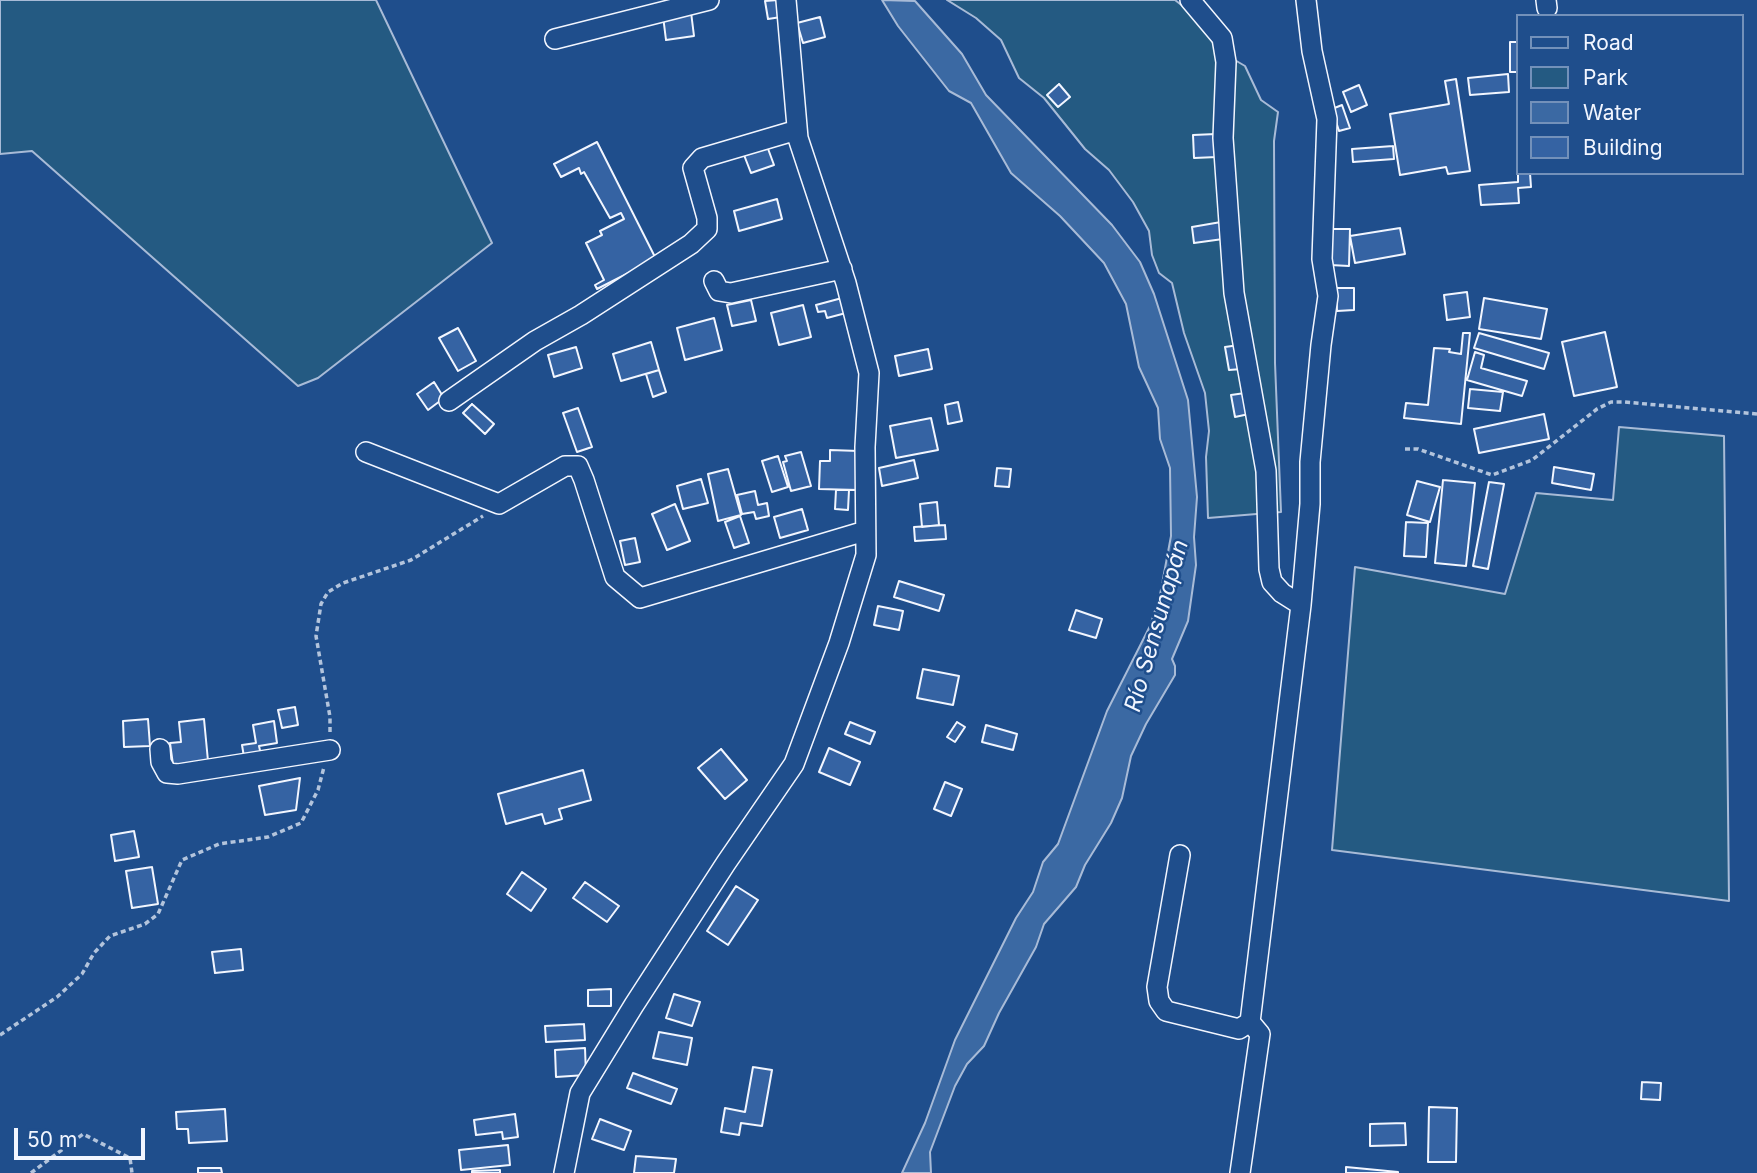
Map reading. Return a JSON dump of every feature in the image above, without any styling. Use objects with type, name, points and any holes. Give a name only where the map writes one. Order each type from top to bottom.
[{"type":"street","points":[[555,39],[709,0]]},
{"type":"street","points":[[564,1173],[580,1093],[726,863],[794,764],[866,555],[865,447],[869,373],[842,269],[798,138],[786,0]]},
{"type":"street","points":[[1190,0],[1222,38],[1226,62],[1223,138],[1234,293],[1266,471],[1269,569],[1272,582],[1301,606]]},
{"type":"street","points":[[1240,1173],[1260,1034],[1250,1022],[1301,606],[1310,504],[1311,449],[1328,296],[1322,259],[1327,119],[1312,51],[1306,0]]},
{"type":"street","points":[[449,401],[535,341],[691,244],[707,229],[707,218],[693,168],[702,158],[797,130]]},
{"type":"street","points":[[714,281],[719,291],[731,293],[842,269]]},
{"type":"street","points":[[366,452],[499,504],[565,466],[578,466],[615,577],[640,598],[866,531]]},
{"type":"street","points":[[160,749],[161,762],[167,773],[178,774],[330,750]]},
{"type":"street","points":[[1180,855],[1157,987],[1159,1001],[1166,1011],[1239,1029],[1250,1022]]},
{"type":"path","points":[[1405,449],[1418,449],[1492,475],[1532,460],[1611,402],[1757,414]]},
{"type":"path","points":[[31,1173],[83,1134],[130,1158],[132,1173]]},
{"type":"green space","points":[[0,0],[376,0],[492,243],[318,378],[298,386],[32,151],[0,154]]},
{"type":"green space","points":[[947,0],[1175,0],[1189,11],[1208,33],[1216,49],[1245,66],[1261,100],[1278,112],[1274,141],[1275,363],[1281,512],[1208,518],[1206,457],[1209,431],[1205,393],[1184,333],[1172,283],[1159,273],[1152,255],[1149,231],[1133,202],[1109,170],[1085,149],[1044,98],[1019,78],[1001,40],[976,18]]},
{"type":"green space","points":[[1619,427],[1724,436],[1729,901],[1332,850],[1355,567],[1505,594],[1536,493],[1613,500]]},
{"type":"water","name":"Río Sensunapán","points":[[882,0],[915,1],[962,54],[986,95],[1112,225],[1140,262],[1154,294],[1188,400],[1197,497],[1194,537],[1196,565],[1188,621],[1172,659],[1175,675],[1131,756],[1122,798],[1111,823],[1085,865],[1076,887],[1044,924],[1036,947],[984,1046],[967,1064],[955,1086],[930,1152],[931,1173],[902,1173],[925,1123],[955,1040],[1016,918],[1033,892],[1043,862],[1058,844],[1107,711],[1150,626],[1160,595],[1171,536],[1170,468],[1160,439],[1158,408],[1139,367],[1126,304],[1104,263],[1060,216],[1011,173],[971,103],[949,91],[898,26]]},
{"type":"building","points":[[778,0],[781,17],[768,19],[765,1]]},
{"type":"building","points":[[691,12],[694,36],[666,40],[663,16]]},
{"type":"building","points":[[820,17],[825,37],[803,43],[797,23]]},
{"type":"building","points":[[1510,42],[1516,42],[1516,72],[1510,72]]},
{"type":"building","points":[[1508,74],[1509,92],[1470,95],[1468,78]]},
{"type":"building","points":[[1456,79],[1470,171],[1448,174],[1446,167],[1400,175],[1390,114],[1449,104],[1445,81]]},
{"type":"building","points":[[1059,84],[1070,97],[1058,107],[1047,95]]},
{"type":"building","points":[[1359,85],[1367,105],[1351,112],[1343,92]]},
{"type":"building","points":[[1342,105],[1350,128],[1339,131],[1332,109]]},
{"type":"building","points":[[1216,134],[1217,157],[1194,158],[1193,135]]},
{"type":"building","points":[[597,142],[656,259],[597,289],[595,285],[604,280],[586,243],[602,235],[600,231],[624,219],[621,213],[610,218],[584,172],[581,174],[579,168],[561,177],[554,164]]},
{"type":"building","points":[[767,146],[774,165],[751,173],[744,155]]},
{"type":"building","points":[[1393,146],[1394,159],[1353,162],[1352,149]]},
{"type":"building","points":[[1518,175],[1530,175],[1531,187],[1518,188],[1519,203],[1481,205],[1479,185],[1518,182]]},
{"type":"building","points":[[777,199],[782,219],[739,231],[734,211]]},
{"type":"building","points":[[1221,222],[1223,239],[1194,243],[1192,227]]},
{"type":"building","points":[[1400,228],[1405,254],[1355,263],[1350,236]]},
{"type":"building","points":[[1331,229],[1350,229],[1349,266],[1330,265]]},
{"type":"building","points":[[1336,288],[1354,288],[1354,310],[1337,311]]},
{"type":"building","points":[[1467,292],[1470,317],[1447,320],[1444,295]]},
{"type":"building","points":[[842,298],[846,313],[827,318],[825,311],[818,312],[816,305]]},
{"type":"building","points":[[1484,298],[1547,309],[1541,339],[1479,329]]},
{"type":"building","points":[[751,300],[756,321],[732,326],[727,305]]},
{"type":"building","points":[[803,305],[811,337],[779,345],[771,313]]},
{"type":"building","points":[[714,318],[722,350],[685,360],[677,328]]},
{"type":"building","points":[[458,328],[476,361],[458,371],[439,338]]},
{"type":"building","points":[[1605,332],[1617,387],[1574,396],[1562,342]]},
{"type":"building","points":[[1463,333],[1470,333],[1461,424],[1404,418],[1406,403],[1428,405],[1434,348],[1450,349],[1449,352],[1461,354]]},
{"type":"building","points":[[1479,333],[1549,353],[1544,369],[1474,348]]},
{"type":"building","points":[[651,342],[659,370],[621,381],[613,354]]},
{"type":"building","points":[[1239,345],[1242,369],[1229,370],[1225,347]]},
{"type":"building","points":[[576,347],[582,368],[554,377],[548,355]]},
{"type":"building","points":[[928,349],[932,369],[899,376],[895,356]]},
{"type":"building","points":[[1475,352],[1484,355],[1481,368],[1527,381],[1522,396],[1467,380]]},
{"type":"building","points":[[659,370],[666,392],[653,397],[646,374]]},
{"type":"building","points":[[434,382],[444,398],[428,410],[417,394]]},
{"type":"building","points":[[1470,389],[1503,392],[1500,411],[1468,408]]},
{"type":"building","points":[[1245,393],[1249,414],[1235,417],[1231,395]]},
{"type":"building","points":[[958,402],[962,421],[948,424],[945,405]]},
{"type":"building","points":[[472,404],[494,424],[485,434],[463,413]]},
{"type":"building","points":[[578,408],[592,447],[577,452],[563,413]]},
{"type":"building","points":[[1544,414],[1549,439],[1479,453],[1474,429]]},
{"type":"building","points":[[931,418],[938,450],[896,458],[890,426]]},
{"type":"building","points":[[830,450],[859,451],[858,490],[819,489],[820,461],[830,461]]},
{"type":"building","points":[[801,452],[811,486],[791,491],[783,462],[787,461],[785,456]]},
{"type":"building","points":[[778,456],[788,487],[772,492],[762,461]]},
{"type":"building","points":[[914,460],[918,478],[882,486],[879,468]]},
{"type":"building","points":[[1554,467],[1594,474],[1591,490],[1552,483]]},
{"type":"building","points":[[997,468],[1011,469],[1009,487],[995,486]]},
{"type":"building","points":[[728,469],[741,515],[718,521],[708,474]]},
{"type":"building","points":[[701,479],[708,503],[683,509],[677,486]]},
{"type":"building","points":[[1443,480],[1475,483],[1466,566],[1435,563]]},
{"type":"building","points":[[1417,481],[1440,487],[1430,522],[1407,515]]},
{"type":"building","points":[[1489,482],[1504,484],[1488,569],[1473,566]]},
{"type":"building","points":[[836,490],[849,490],[848,510],[835,509]]},
{"type":"building","points":[[755,491],[758,505],[767,503],[769,516],[756,519],[754,512],[742,514],[737,495]]},
{"type":"building","points":[[937,502],[939,525],[922,527],[920,504]]},
{"type":"building","points":[[675,504],[690,541],[667,550],[652,514]]},
{"type":"building","points":[[802,509],[808,530],[780,538],[774,517]]},
{"type":"building","points":[[740,516],[749,543],[734,548],[725,522]]},
{"type":"building","points":[[1406,522],[1428,523],[1426,557],[1404,556]]},
{"type":"building","points":[[945,525],[946,539],[915,541],[914,527]]},
{"type":"building","points":[[635,538],[640,562],[625,565],[620,541]]},
{"type":"building","points":[[899,581],[944,595],[939,611],[894,597]]},
{"type":"building","points":[[878,606],[903,611],[899,630],[874,625]]},
{"type":"building","points":[[1076,610],[1102,619],[1096,638],[1069,630]]},
{"type":"building","points":[[923,669],[959,676],[953,705],[917,698]]},
{"type":"building","points":[[295,707],[298,725],[282,728],[278,710]]},
{"type":"building","points":[[148,719],[150,746],[124,747],[123,721]]},
{"type":"building","points":[[204,719],[208,761],[173,765],[170,743],[181,742],[179,722]]},
{"type":"building","points":[[274,721],[277,743],[259,746],[261,755],[244,757],[242,745],[256,743],[253,725]]},
{"type":"building","points":[[850,722],[875,732],[870,744],[845,734]]},
{"type":"building","points":[[957,722],[965,727],[955,742],[947,737]]},
{"type":"building","points":[[986,725],[1017,734],[1013,750],[982,742]]},
{"type":"building","points":[[829,748],[860,762],[850,785],[819,772]]},
{"type":"building","points":[[721,749],[747,780],[725,799],[698,768]]},
{"type":"building","points":[[583,770],[591,800],[559,809],[562,819],[545,824],[542,814],[506,824],[498,794]]},
{"type":"building","points":[[300,778],[296,810],[265,815],[259,786]]},
{"type":"building","points":[[945,782],[962,789],[951,816],[934,809]]},
{"type":"building","points":[[134,831],[139,857],[115,861],[111,835]]},
{"type":"building","points":[[152,867],[158,904],[132,908],[126,871]]},
{"type":"building","points":[[522,872],[546,889],[531,911],[507,894]]},
{"type":"building","points":[[585,882],[619,906],[607,922],[573,898]]},
{"type":"building","points":[[736,886],[758,900],[728,945],[707,931]]},
{"type":"building","points":[[241,949],[243,970],[215,973],[212,952]]},
{"type":"building","points":[[611,989],[611,1006],[588,1006],[588,990]]},
{"type":"building","points":[[674,994],[700,1002],[692,1026],[666,1018]]},
{"type":"building","points":[[584,1024],[585,1040],[546,1042],[545,1026]]},
{"type":"building","points":[[659,1032],[692,1038],[687,1065],[653,1058]]},
{"type":"building","points":[[585,1048],[586,1075],[556,1077],[555,1050]]},
{"type":"building","points":[[753,1067],[772,1070],[762,1126],[741,1123],[739,1135],[721,1132],[725,1108],[745,1112]]},
{"type":"building","points":[[633,1073],[677,1089],[671,1104],[627,1088]]},
{"type":"building","points":[[1642,1082],[1661,1083],[1660,1100],[1641,1099]]},
{"type":"building","points":[[1429,1107],[1457,1108],[1456,1162],[1428,1162]]},
{"type":"building","points":[[225,1109],[227,1141],[189,1143],[188,1129],[177,1129],[176,1112]]},
{"type":"building","points":[[515,1114],[518,1137],[503,1139],[502,1132],[476,1135],[474,1120]]},
{"type":"building","points":[[600,1119],[631,1131],[624,1150],[592,1139]]},
{"type":"building","points":[[1405,1123],[1406,1145],[1370,1146],[1370,1124]]},
{"type":"building","points":[[508,1145],[510,1165],[461,1170],[459,1150]]},
{"type":"building","points":[[636,1156],[676,1159],[674,1173],[634,1173]]},
{"type":"building","points":[[1346,1167],[1398,1172],[1398,1173],[1346,1173]]},
{"type":"building","points":[[198,1168],[221,1168],[222,1173],[198,1173]]},
{"type":"building","points":[[500,1170],[500,1173],[472,1173],[472,1171]]}]
